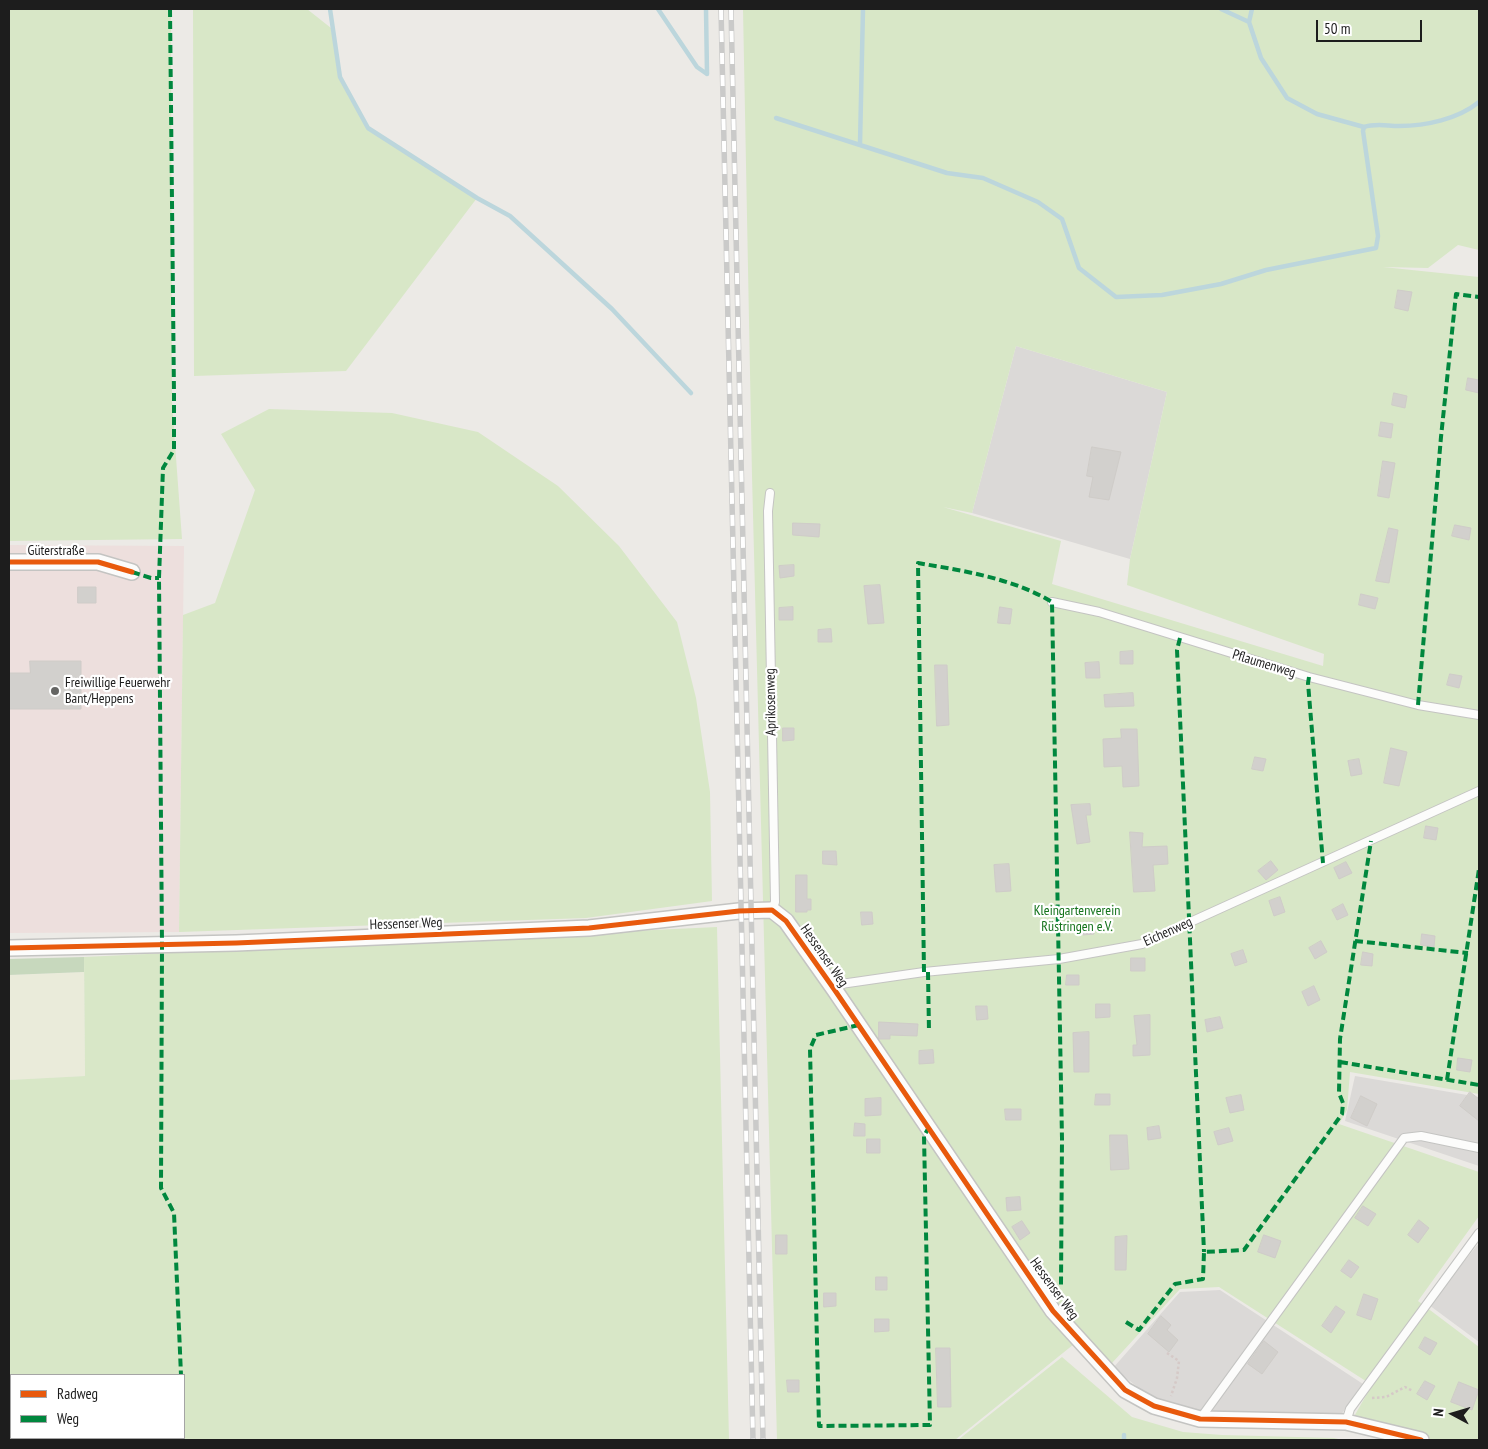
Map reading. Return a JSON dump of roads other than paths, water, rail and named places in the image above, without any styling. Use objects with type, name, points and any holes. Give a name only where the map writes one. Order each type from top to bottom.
[{"type":"street","name":"Güterstraße","points":[[9,562],[98,562],[132,572]]},
{"type":"street","name":"Hessenser Weg","points":[[9,948],[236,943],[579,928],[739,911],[772,910],[786,921],[834,989],[1053,1311],[1125,1390],[1154,1406],[1200,1420],[1348,1416],[1421,1440]]},
{"type":"lane","name":"Aprikosenweg","points":[[770,493],[768,511],[775,902],[772,910]]},
{"type":"lane","name":"Pflaumenweg","points":[[1052,602],[1099,612],[1309,677],[1418,705],[1479,715]]},
{"type":"lane","name":"Eichenweg","points":[[834,989],[840,984],[924,972],[1059,959],[1142,944],[1479,791]]},
{"type":"lane","points":[[1200,1420],[1404,1138],[1421,1136],[1479,1148]]},
{"type":"lane","points":[[1348,1416],[1479,1233]]},
{"type":"waterway","points":[[330,9],[340,77],[368,128],[477,198],[510,216],[612,309],[691,393]]},
{"type":"waterway","points":[[658,9],[697,67],[707,74]]},
{"type":"waterway","points":[[706,9],[707,74]]},
{"type":"waterway","points":[[860,144],[863,9]]},
{"type":"waterway","points":[[1221,9],[1249,22]]},
{"type":"waterway","points":[[1252,9],[1249,22],[1261,58],[1287,98],[1317,114],[1364,127]]},
{"type":"waterway","points":[[776,118],[947,173],[983,178],[1038,202],[1062,219],[1079,268],[1116,297],[1162,295],[1221,284],[1266,270],[1376,248],[1378,236],[1363,131],[1364,127],[1377,125],[1409,126],[1431,123],[1452,117],[1479,102]]},
{"type":"waterway","points":[[1124,1435],[1124,1440]]},
{"type":"railway","points":[[721,9],[753,1440]]},
{"type":"railway","points":[[731,9],[763,1440]]},
{"type":"place","name":"Freiwillige Feuerwehr Bant/Heppens","points":[[55,691]]},
{"type":"park label","name":"Kleingartenverein Rüstringen e.V.","points":[[1077,920]]}]
